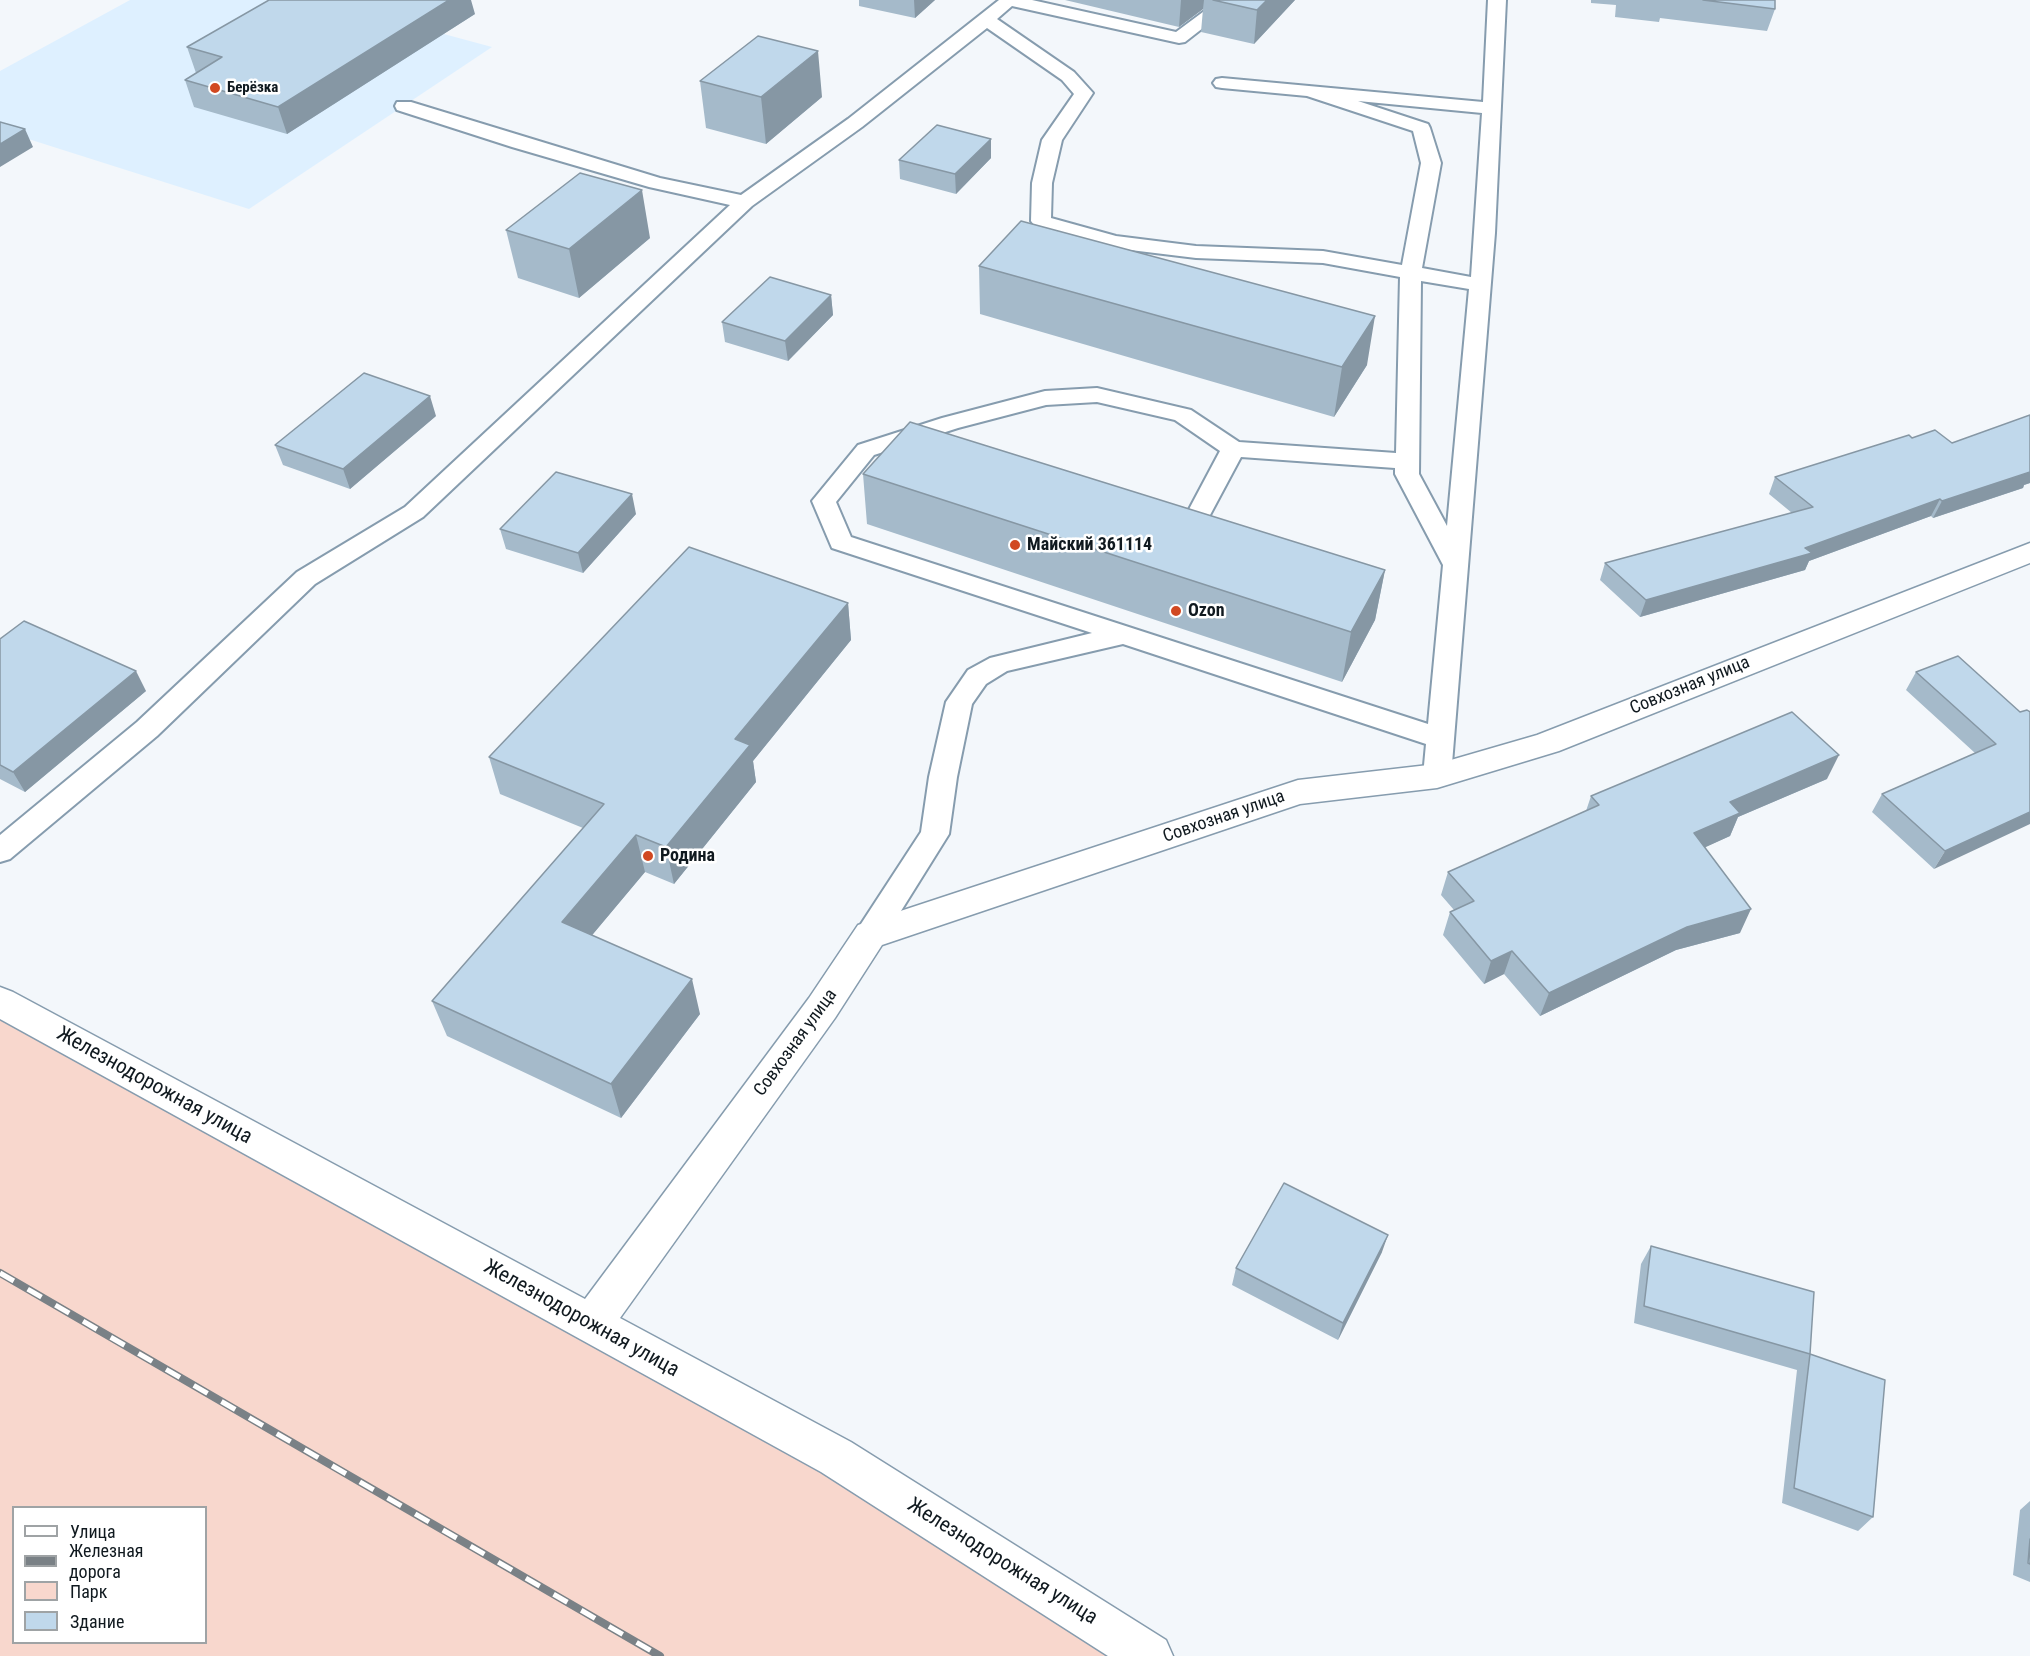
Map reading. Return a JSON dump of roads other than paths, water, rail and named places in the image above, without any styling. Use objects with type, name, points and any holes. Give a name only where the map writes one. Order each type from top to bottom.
[{"type":"street","name":"Совхозная улица","points":[[591,1324],[822,1008],[870,935],[1298,792],[1437,776],[1548,742],[2030,552]]},
{"type":"street","name":"Железнодорожная улица","points":[[0,1002],[836,1457],[1150,1656]]},
{"type":"lane","points":[[0,851],[147,729],[306,578],[414,512],[745,202],[855,123],[1009,0],[1179,38],[1217,10]]},
{"type":"lane","points":[[1437,776],[1480,285],[1497,0]]},
{"type":"lane","points":[[986,19],[1068,76],[1084,93],[1052,140],[1042,183],[1041,220],[1114,242],[1196,252],[1323,257],[1480,285]]},
{"type":"lane","points":[[1222,82],[1492,108]]},
{"type":"lane","points":[[1309,91],[1421,128],[1431,163],[1411,273],[1407,474],[1455,564]]},
{"type":"lane","points":[[404,106],[656,183],[745,202]]},
{"type":"lane","points":[[1406,461],[1233,449],[1183,415],[1097,395],[1045,398],[950,423],[866,450],[824,501],[841,542],[1440,738]]},
{"type":"lane","points":[[1198,516],[1233,449]]},
{"type":"lane","points":[[870,935],[934,834],[959,702],[977,677],[999,663],[1125,635]]},
{"type":"railway","points":[[0,1273],[660,1656]]},
{"type":"place","name":"Берёзка","points":[[215,88]]},
{"type":"place","name":"Майский 361114","points":[[1015,545]]},
{"type":"place","name":"Ozon","points":[[1176,611]]},
{"type":"place","name":"Родина","points":[[648,856]]}]
